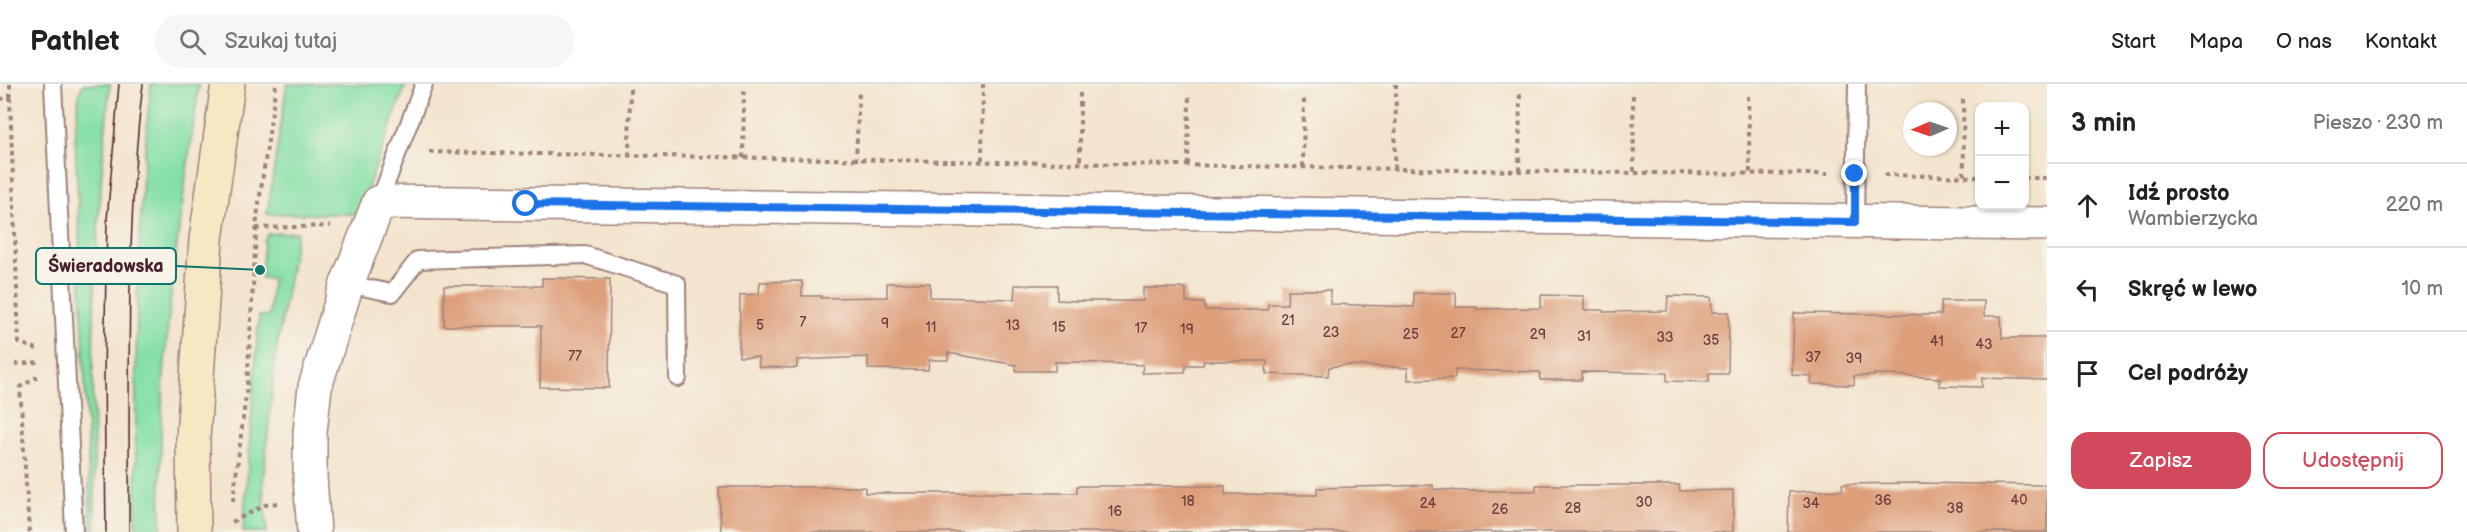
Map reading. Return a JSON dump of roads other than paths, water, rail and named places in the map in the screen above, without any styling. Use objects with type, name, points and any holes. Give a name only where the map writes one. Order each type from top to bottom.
[{"type":"street","points":[[194,532],[193,439],[206,239],[228,84]]},
{"type":"street","points":[[314,532],[310,497],[310,432],[315,387],[347,284],[375,214],[2047,224]]},
{"type":"lane","points":[[53,84],[74,532]]},
{"type":"lane","points":[[375,214],[424,84]]},
{"type":"lane","points":[[1855,222],[1857,84]]},
{"type":"lane","points":[[347,284],[392,293],[418,260],[585,255],[677,284],[678,378]]},
{"type":"tram line","points":[[106,532],[104,374],[107,220],[119,84]]},
{"type":"tram line","points":[[129,532],[131,252],[133,196],[143,84]]},
{"type":"place","name":"Świeradowska","points":[[260,270]]}]
